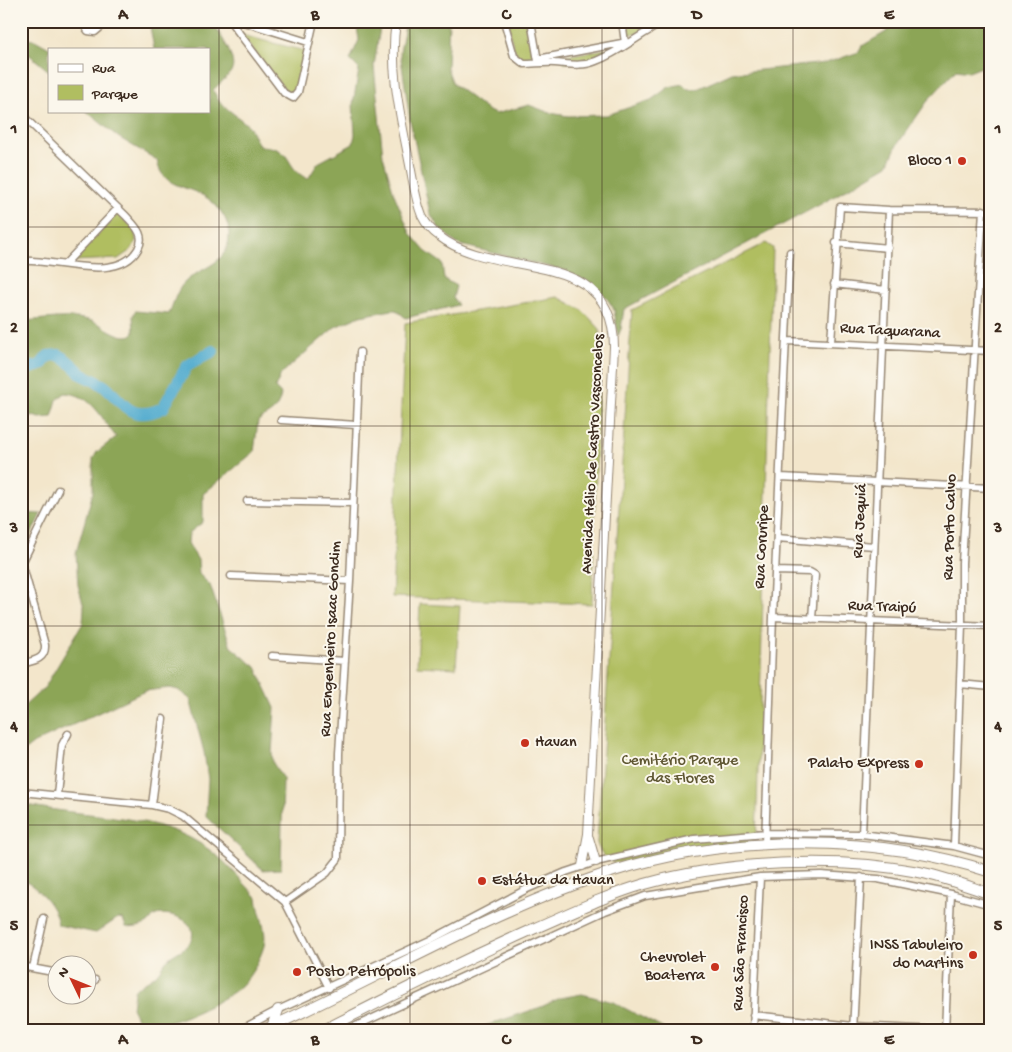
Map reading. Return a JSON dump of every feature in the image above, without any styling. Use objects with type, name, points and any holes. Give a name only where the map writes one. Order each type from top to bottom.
[{"type":"highway","points":[[268,1030],[435,942],[618,870],[696,852],[765,844],[832,844],[881,848],[927,855],[991,872]]},
{"type":"highway","points":[[322,1031],[448,967],[584,906],[645,884],[681,875],[761,865],[861,865],[919,872],[952,880],[991,894]]},
{"type":"highway","points":[[268,1030],[278,1010]]},
{"type":"street","points":[[80,21],[88,31],[95,32],[102,26],[103,21]]},
{"type":"street","points":[[230,21],[284,93],[291,98],[297,95],[314,21]]},
{"type":"street","points":[[240,21],[308,42]]},
{"type":"street","name":"Avenida Hélio de Castro Vasconcelos","points":[[396,21],[393,62],[397,98],[418,206],[428,226],[446,241],[466,251],[560,273],[581,281],[605,304],[612,319],[614,347],[588,834],[582,866]]},
{"type":"street","points":[[504,21],[514,56],[524,64],[638,38]]},
{"type":"street","points":[[531,21],[538,62]]},
{"type":"street","points":[[622,21],[625,42]]},
{"type":"street","points":[[538,62],[567,66],[595,62],[638,38],[650,25],[667,21]]},
{"type":"street","points":[[21,114],[118,208],[140,233],[140,244],[135,253],[122,264],[111,267],[25,260],[21,254]]},
{"type":"street","points":[[831,342],[836,243],[840,207],[889,210],[991,211]]},
{"type":"street","points":[[65,264],[118,208]]},
{"type":"street","name":"Rua Jequiá","points":[[862,834],[889,210]]},
{"type":"street","name":"Rua Porto Calvo","points":[[954,846],[962,625],[962,563],[983,210]]},
{"type":"street","points":[[836,243],[888,248]]},
{"type":"street","name":"Rua Coruripe","points":[[765,844],[772,617],[776,571],[790,252]]},
{"type":"street","points":[[834,284],[886,290]]},
{"type":"street","name":"Rua Taquarana","points":[[787,341],[991,351]]},
{"type":"street","name":"Rua Engenheiro Isaac Gondim","points":[[285,902],[327,873],[338,859],[339,753],[350,581],[360,352]]},
{"type":"street","points":[[281,420],[357,425]]},
{"type":"street","points":[[780,477],[966,485],[991,488]]},
{"type":"street","points":[[21,664],[42,657],[45,645],[22,563],[58,490]]},
{"type":"street","points":[[247,501],[353,504]]},
{"type":"street","points":[[777,538],[874,546]]},
{"type":"street","points":[[776,571],[810,572],[816,578],[812,619]]},
{"type":"street","points":[[231,576],[350,581]]},
{"type":"street","name":"Rua Traipú","points":[[772,617],[991,626]]},
{"type":"street","points":[[272,656],[345,661]]},
{"type":"street","points":[[960,684],[991,687]]},
{"type":"street","points":[[152,805],[163,719]]},
{"type":"street","points":[[57,795],[62,745],[68,734]]},
{"type":"street","points":[[21,792],[152,805],[168,809],[182,816],[285,902],[329,988]]},
{"type":"street","points":[[238,1031],[278,1010],[435,942],[527,888],[582,866],[694,839],[766,833],[862,834],[954,846],[991,856]]},
{"type":"street","name":"Avenida Hélio de Castro Vasconcelos","points":[[588,834],[596,862]]},
{"type":"street","points":[[346,1031],[605,911],[637,899],[760,877],[822,875],[860,877],[951,894],[991,905]]},
{"type":"street","name":"Rua São Francisco","points":[[753,1031],[760,877]]},
{"type":"street","points":[[853,1028],[860,877]]},
{"type":"street","points":[[945,1030],[951,894]]},
{"type":"street","points":[[33,968],[44,919]]},
{"type":"street","points":[[21,966],[48,971]]},
{"type":"street","points":[[753,1016],[853,1028],[962,1031]]},
{"type":"green space","points":[[149,21],[210,21],[226,44],[233,65],[226,78],[213,90],[220,103],[249,126],[259,146],[279,150],[300,174],[308,179],[318,163],[353,144],[355,134],[353,104],[359,69],[350,60],[359,40],[356,21],[381,21],[374,66],[383,156],[394,194],[410,233],[425,251],[442,263],[444,279],[456,286],[453,298],[458,305],[406,318],[396,310],[360,316],[335,327],[281,374],[275,388],[281,394],[280,400],[273,411],[258,421],[254,452],[203,494],[203,522],[189,533],[188,543],[198,560],[199,574],[210,585],[231,647],[256,667],[275,708],[273,763],[283,779],[281,869],[263,870],[206,816],[208,779],[204,752],[190,699],[178,690],[170,688],[145,691],[34,743],[21,753],[21,709],[45,687],[83,623],[84,607],[78,585],[76,553],[93,492],[93,459],[97,452],[116,437],[101,415],[89,403],[74,394],[65,393],[57,400],[52,417],[40,418],[25,414],[21,406],[21,321],[66,318],[84,319],[97,323],[119,335],[130,336],[134,333],[133,316],[135,311],[169,314],[177,293],[184,283],[219,259],[228,245],[229,229],[227,223],[221,212],[212,202],[202,195],[168,180],[159,169],[157,160],[118,137],[87,112],[210,112],[210,48],[154,48]]},
{"type":"green space","points":[[406,21],[449,21],[447,68],[453,84],[495,114],[529,105],[550,113],[568,116],[607,115],[651,100],[669,87],[683,84],[688,89],[697,89],[732,73],[826,63],[859,52],[862,46],[886,32],[894,21],[991,21],[991,63],[969,72],[956,70],[929,99],[897,145],[888,165],[823,203],[624,309],[618,336],[614,309],[606,297],[590,283],[562,270],[457,244],[439,228],[430,213],[410,120],[400,52]]},
{"type":"green space","points":[[509,21],[528,21],[534,61],[527,61],[517,54],[510,34]]},
{"type":"green space","points":[[625,21],[644,21],[644,26],[636,34],[630,34]]},
{"type":"green space","points":[[241,35],[305,51],[297,91],[290,96]]},
{"type":"green space","points":[[21,39],[35,40],[49,48],[48,70],[21,48]]},
{"type":"green space","points":[[606,49],[608,52],[591,61],[565,63],[562,59],[564,56]]},
{"type":"green space","points":[[118,213],[135,230],[136,241],[131,250],[118,259],[72,261]]},
{"type":"green space","name":"Cemitério Parque das Flores","points":[[766,243],[773,248],[756,843],[614,863],[603,855],[597,843],[632,310]]},
{"type":"green space","points":[[558,297],[582,310],[600,329],[592,604],[392,597],[405,323]]},
{"type":"green space","points":[[21,513],[41,514],[30,536],[21,547]]},
{"type":"green space","points":[[420,604],[460,606],[456,668],[417,666]]},
{"type":"green space","points":[[28,805],[123,818],[169,829],[190,838],[217,856],[257,897],[264,928],[265,940],[262,952],[256,965],[240,987],[227,997],[174,1021],[148,1025],[139,1023],[132,1008],[134,991],[155,975],[168,959],[189,944],[193,935],[190,926],[182,919],[166,914],[156,915],[146,924],[128,928],[123,919],[118,918],[96,933],[58,925],[57,918],[45,898],[33,887],[21,880],[21,806]]},
{"type":"green space","points":[[582,994],[613,1002],[668,1031],[470,1031],[541,1007],[560,998]]},
{"type":"waterway","points":[[30,368],[41,365],[48,356],[59,355],[83,375],[104,386],[123,405],[135,412],[143,413],[163,408],[187,366],[213,351]]},
{"type":"place","name":"Bloco 1","points":[[962,161]]},
{"type":"place","name":"Havan","points":[[525,743]]},
{"type":"place","name":"Palato Express","points":[[919,764]]},
{"type":"place","name":"Estátua da Havan","points":[[482,881]]},
{"type":"place","name":"INSS Tabuleiro do Martins","points":[[973,955]]},
{"type":"place","name":"Chevrolet Boaterra","points":[[715,967]]},
{"type":"place","name":"Posto Petrópolis","points":[[297,972]]}]
